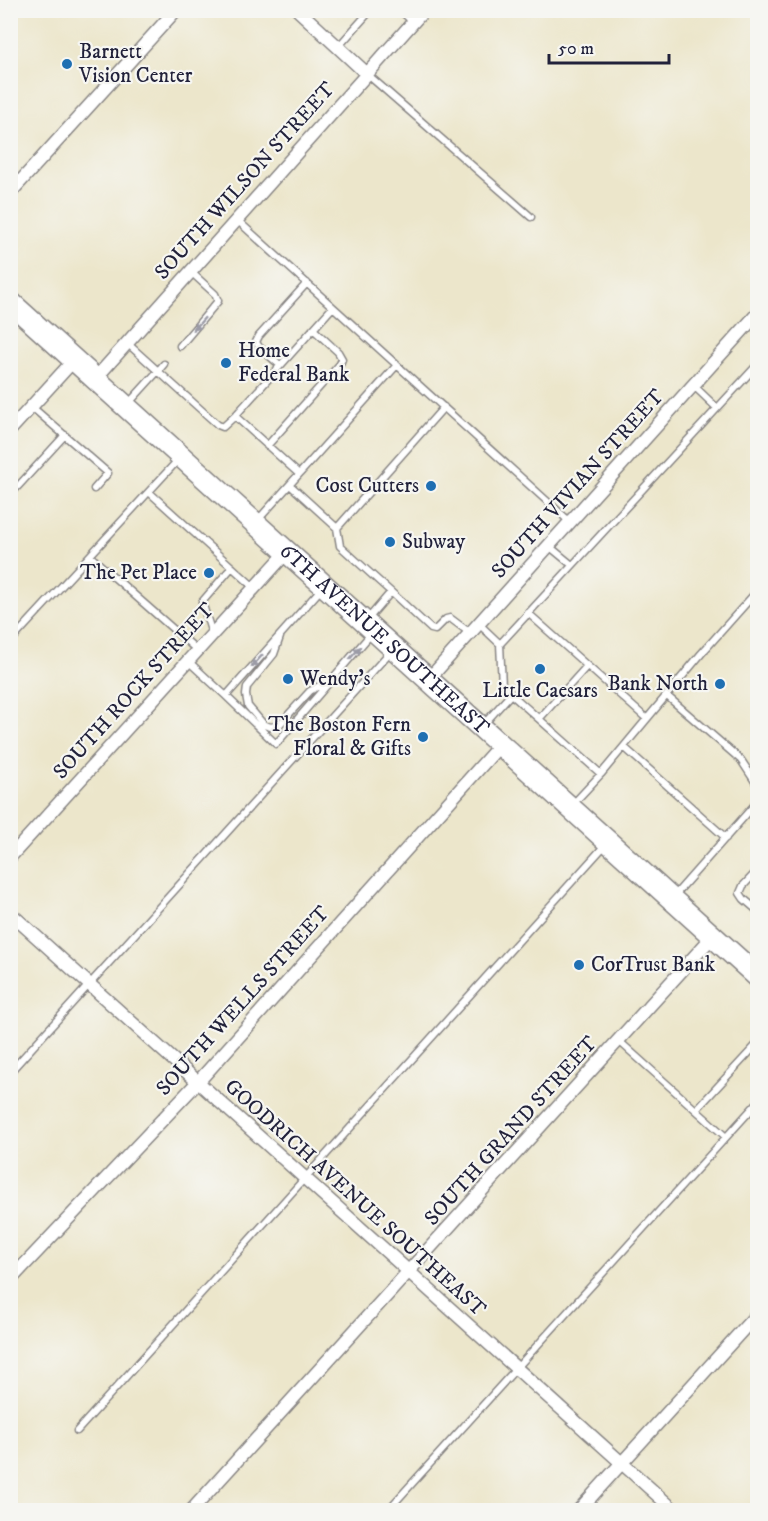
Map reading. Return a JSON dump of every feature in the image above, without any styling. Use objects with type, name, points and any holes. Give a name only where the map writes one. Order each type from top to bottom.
[{"type":"highway","name":"6TH AVENUE SOUTHEAST","points":[[10,302],[758,977]]},
{"type":"street","points":[[10,193],[176,10]]},
{"type":"street","points":[[298,10],[367,74]]},
{"type":"street","name":"SOUTH WILSON STREET","points":[[95,379],[424,10]]},
{"type":"street","name":"SOUTH VIVIAN STREET","points":[[428,680],[758,313]]},
{"type":"street","points":[[10,430],[74,360]]},
{"type":"street","name":"SOUTH ROCK STREET","points":[[10,857],[286,552]]},
{"type":"street","name":"SOUTH WELLS STREET","points":[[10,1280],[198,1082],[500,745]]},
{"type":"street","name":"GOODRICH AVENUE SOUTHEAST","points":[[10,913],[674,1510]]},
{"type":"street","name":"SOUTH GRAND STREET","points":[[192,1510],[713,936]]},
{"type":"street","points":[[579,1510],[758,1313]]},
{"type":"lane","points":[[338,47],[371,10]]},
{"type":"lane","points":[[400,10],[413,22]]},
{"type":"lane","points":[[367,74],[531,217]]},
{"type":"lane","points":[[237,220],[570,522]]},
{"type":"lane","points":[[180,346],[218,302],[215,294],[190,272]]},
{"type":"lane","points":[[280,365],[256,342],[307,283]]},
{"type":"lane","points":[[127,343],[223,427],[333,307]]},
{"type":"lane","points":[[267,446],[342,359],[338,352],[313,329]]},
{"type":"lane","points":[[126,407],[164,364]]},
{"type":"lane","points":[[601,774],[502,686],[500,644],[758,364]]},
{"type":"lane","points":[[255,523],[397,365]]},
{"type":"lane","points":[[693,385],[717,408]]},
{"type":"lane","points":[[32,406],[108,473],[94,489]]},
{"type":"lane","points":[[337,528],[444,407]]},
{"type":"lane","points":[[235,416],[299,474]]},
{"type":"lane","points":[[10,495],[64,435]]},
{"type":"lane","points":[[10,642],[182,456]]},
{"type":"lane","points":[[290,485],[337,528],[340,546],[431,629],[435,630],[446,619],[453,618],[500,644]]},
{"type":"lane","points":[[149,492],[254,587]]},
{"type":"lane","points":[[549,546],[572,565]]},
{"type":"lane","points":[[90,556],[197,650]]},
{"type":"lane","points":[[212,634],[202,602],[232,567]]},
{"type":"lane","points":[[226,696],[324,586]]},
{"type":"lane","points":[[570,807],[601,774],[701,654],[758,590]]},
{"type":"lane","points":[[188,661],[276,744],[333,679],[390,592]]},
{"type":"lane","points":[[528,613],[647,719]]},
{"type":"lane","points":[[281,634],[274,654],[247,687],[248,706],[264,725],[271,727],[279,725],[310,691],[333,679]]},
{"type":"lane","points":[[10,1072],[394,648]]},
{"type":"lane","points":[[539,719],[587,666]]},
{"type":"lane","points":[[481,728],[511,694]]},
{"type":"lane","points":[[667,696],[741,760],[758,786]]},
{"type":"lane","points":[[624,747],[726,838]]},
{"type":"lane","points":[[672,899],[758,801]]},
{"type":"lane","points":[[77,1431],[608,842]]},
{"type":"lane","points":[[758,870],[743,886],[740,893],[758,911]]},
{"type":"lane","points":[[619,1041],[726,1137]]},
{"type":"lane","points":[[696,1110],[758,1043]]},
{"type":"lane","points":[[388,1510],[758,1102]]},
{"type":"place","name":"Barnett Vision Center","points":[[67,64]]},
{"type":"place","name":"Home Federal Bank","points":[[226,363]]},
{"type":"place","name":"Cost Cutters","points":[[431,486]]},
{"type":"place","name":"Subway","points":[[390,542]]},
{"type":"place","name":"The Pet Place","points":[[209,573]]},
{"type":"place","name":"Little Caesars","points":[[540,669]]},
{"type":"place","name":"Wendy's","points":[[288,679]]},
{"type":"place","name":"Bank North","points":[[720,684]]},
{"type":"place","name":"The Boston Fern Floral & Gifts","points":[[423,737]]},
{"type":"place","name":"CorTrust Bank","points":[[579,965]]}]
